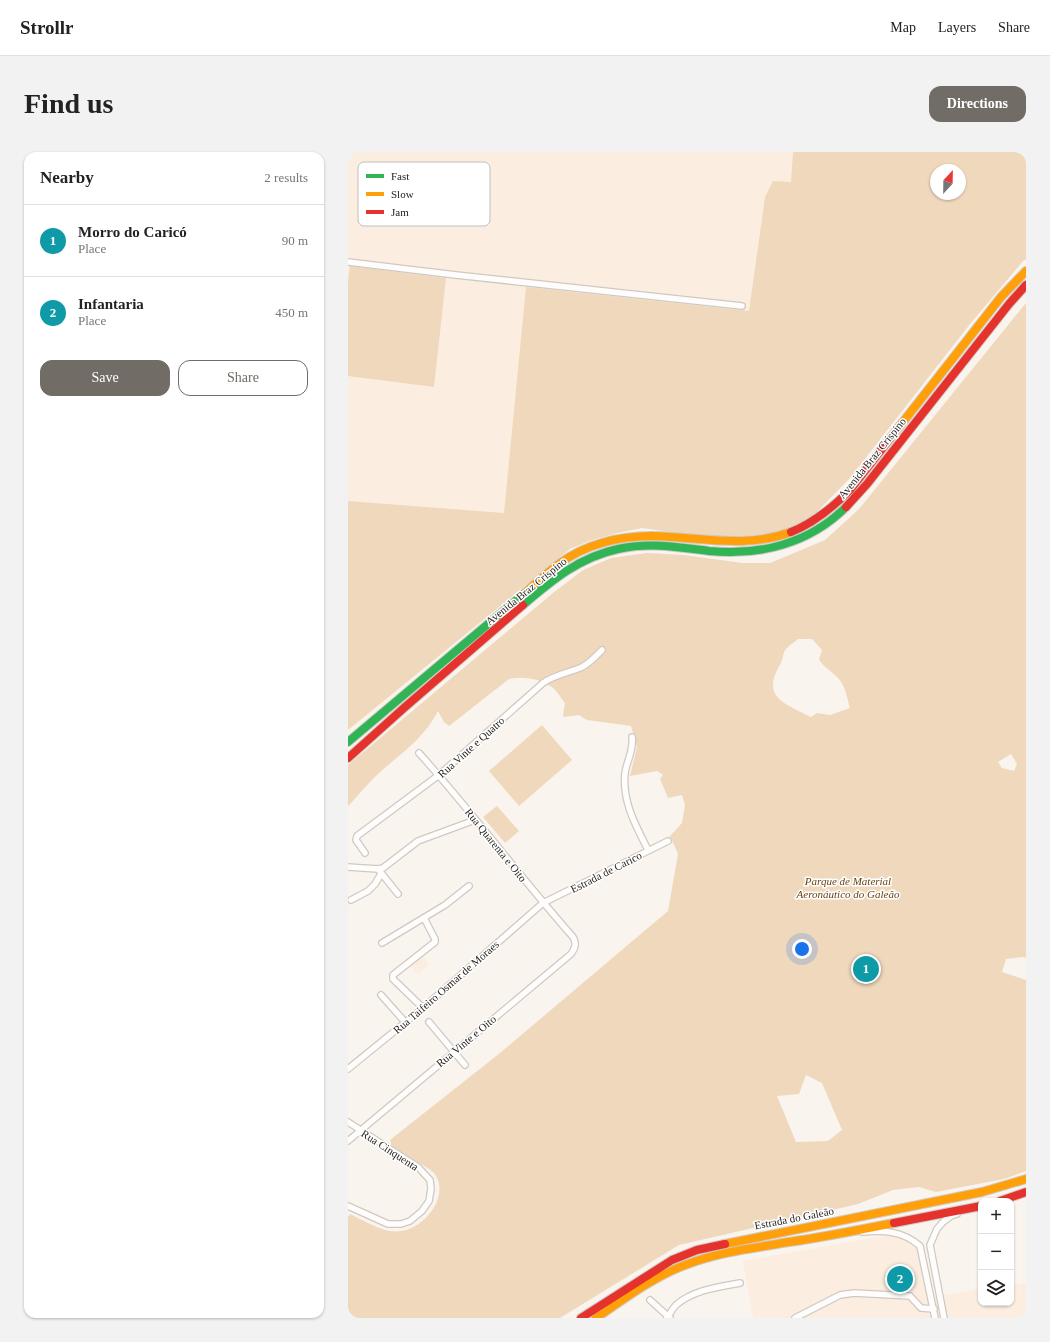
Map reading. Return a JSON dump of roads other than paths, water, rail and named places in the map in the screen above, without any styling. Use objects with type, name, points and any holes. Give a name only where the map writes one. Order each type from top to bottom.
[{"type":"main road","name":"Avenida Braz Crispino","points":[[348,742],[554,568],[574,554],[591,546],[622,538],[652,536],[733,543],[756,541],[785,534],[813,521],[839,501],[850,490],[1001,297],[1026,271]]},
{"type":"main road","name":"Avenida Braz Crispino","points":[[348,758],[443,674],[552,582],[567,570],[586,560],[623,547],[651,545],[728,552],[759,550],[786,544],[803,537],[829,522],[850,504],[867,484],[1009,304],[1026,285]]},
{"type":"main road","name":"Estrada do Galeão","points":[[581,1318],[666,1263],[694,1251],[993,1190],[1026,1179]]},
{"type":"main road","points":[[1009,1198],[1026,1192]]},
{"type":"main road","name":"Estrada do Galeão","points":[[596,1318],[658,1278],[693,1262],[718,1255],[811,1239],[978,1206]]},
{"type":"street","points":[[348,262],[742,306]]},
{"type":"street","name":"Rua Vinte e Quatro","points":[[365,853],[356,840],[357,836],[439,775],[543,683],[554,676],[583,666],[591,661],[602,650]]},
{"type":"street","points":[[632,736],[633,745],[625,772],[625,794],[631,815],[648,850]]},
{"type":"street","name":"Rua Quarenta e Oito","points":[[419,753],[439,775],[543,903],[573,937]]},
{"type":"street","points":[[351,900],[375,884],[379,872],[418,841],[475,820]]},
{"type":"street","name":"Estrada de Carico","points":[[543,903],[668,841]]},
{"type":"street","points":[[348,867],[379,872],[398,894]]},
{"type":"street","points":[[382,943],[446,905],[469,886]]},
{"type":"street","name":"Rua Taifeiro Osmar de Moraes","points":[[348,1069],[423,1008],[543,903]]},
{"type":"street","points":[[423,1008],[393,979],[393,975],[435,942],[435,938],[424,918]]},
{"type":"street","name":"Rua Vinte e Oito","points":[[348,1141],[571,954],[575,948],[575,941],[573,937]]},
{"type":"street","points":[[381,995],[406,1022]]},
{"type":"street","points":[[429,1022],[465,1065]]},
{"type":"street","name":"Rua Cinquenta","points":[[348,1122],[418,1167],[430,1180],[431,1189],[429,1201],[422,1211],[410,1220],[395,1225],[388,1224],[348,1206]]},
{"type":"street","points":[[944,1318],[930,1244],[937,1229],[950,1216],[978,1207]]},
{"type":"street","points":[[811,1239],[865,1232],[892,1231],[902,1234],[912,1240],[920,1246],[936,1318]]},
{"type":"street","points":[[650,1300],[668,1318],[674,1307],[686,1298],[703,1291],[740,1283]]},
{"type":"street","points":[[795,1318],[840,1295],[854,1293],[910,1296],[921,1308],[934,1309]]},
{"type":"place","name":"Morro do Caricó","points":[[866,969]]},
{"type":"place","name":"Infantaria","points":[[900,1279]]},
{"type":"park label","name":"Parque de Material Aeronáutico do Galeão","points":[[848,887]]}]
